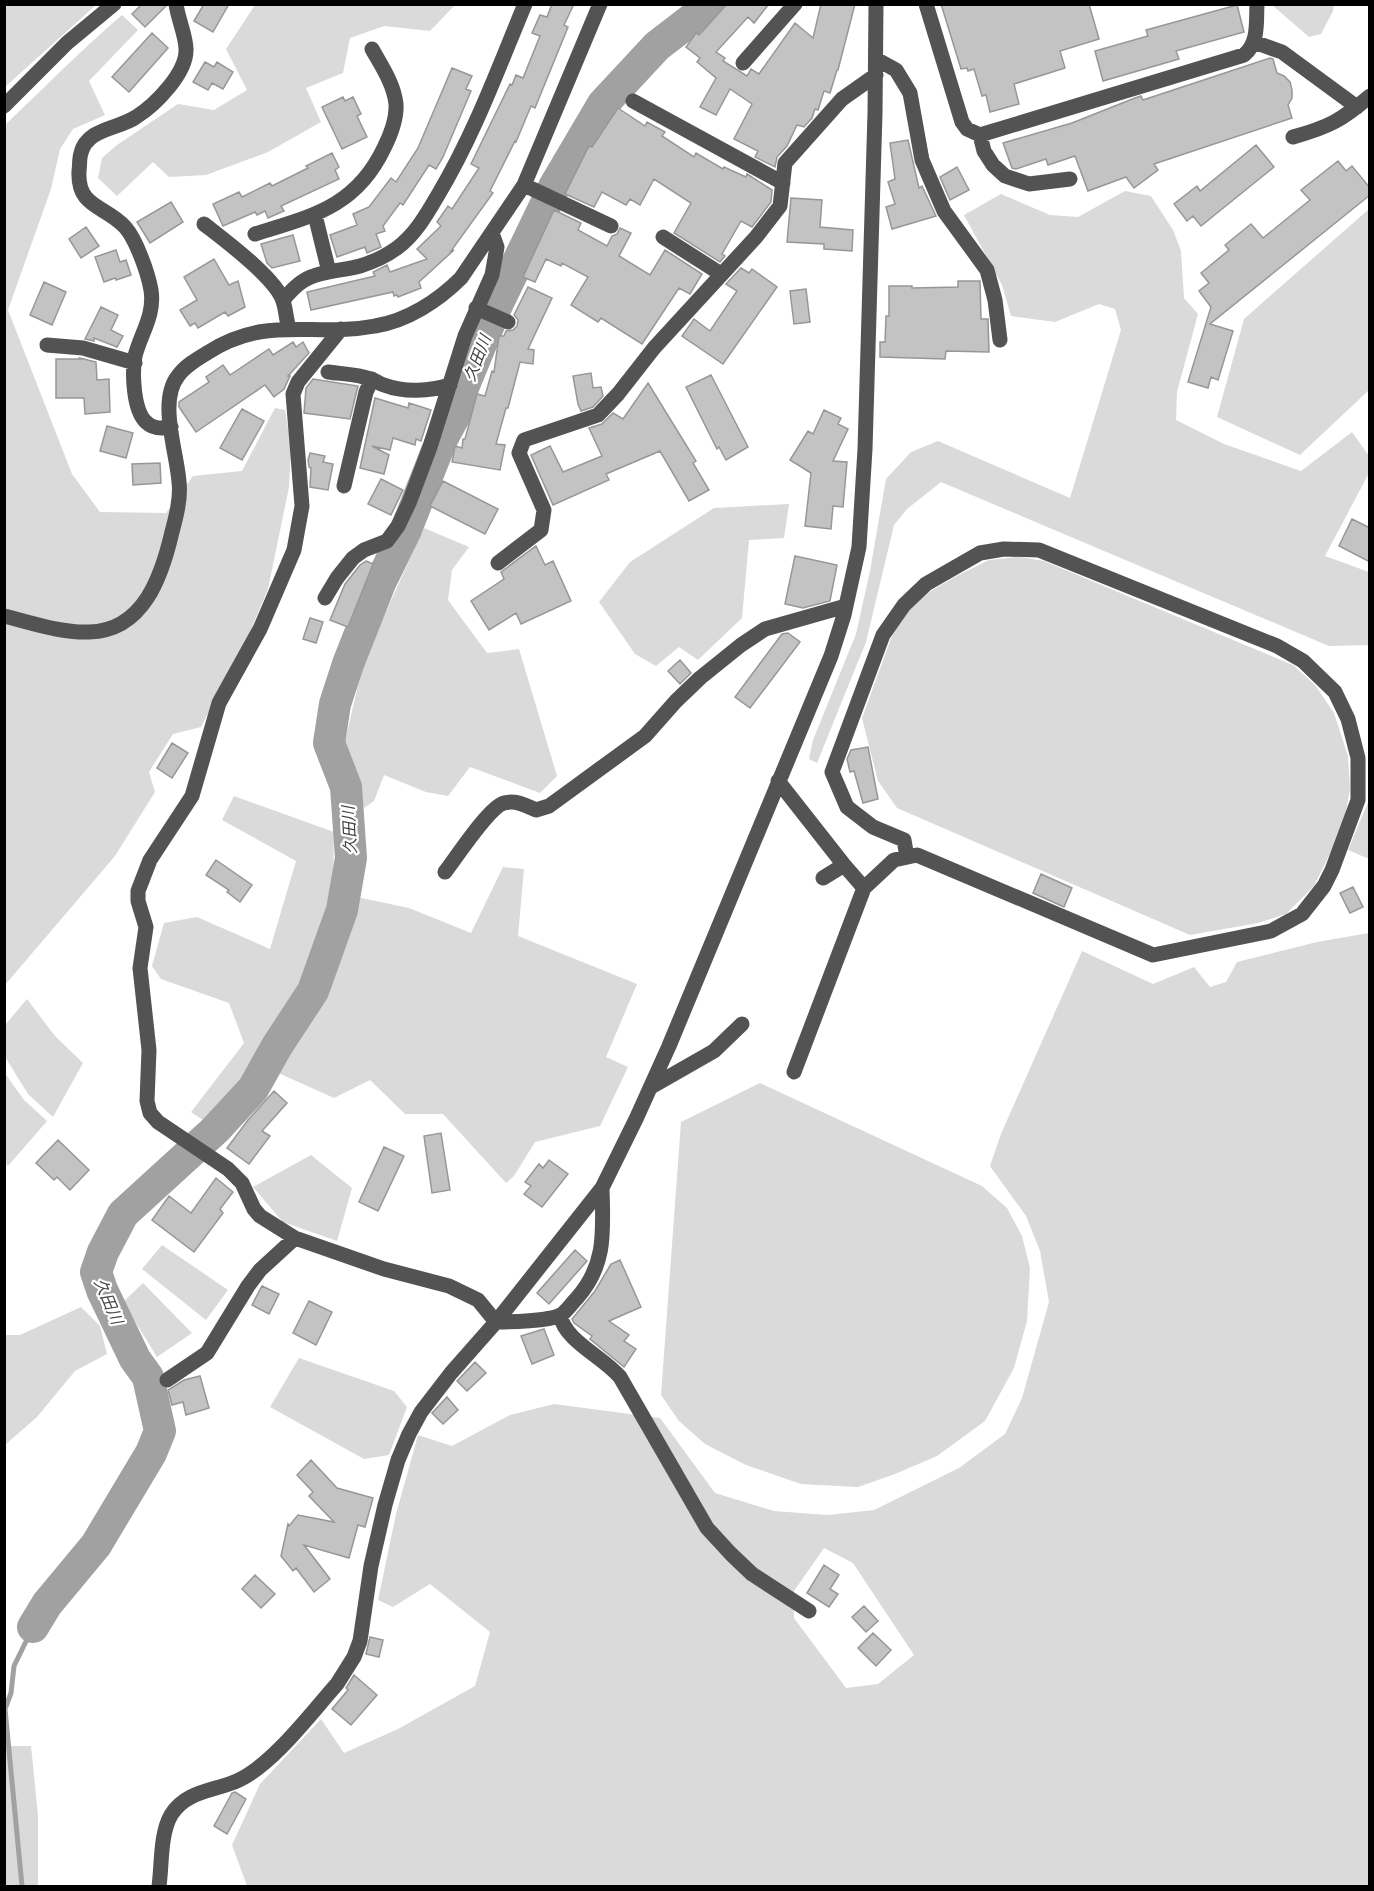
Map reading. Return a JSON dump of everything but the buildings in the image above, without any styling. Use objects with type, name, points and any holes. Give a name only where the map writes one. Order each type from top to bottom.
[{"type":"street","points":[[4,106],[67,43],[114,4]]},
{"type":"street","points":[[171,427],[160,429],[145,421],[139,410],[135,390],[135,363],[152,306],[151,289],[130,234],[114,218],[87,201],[79,180],[82,148],[92,137],[105,129],[135,118],[161,96],[176,78],[183,64],[186,50],[176,4]]},
{"type":"street","points":[[283,300],[304,280],[329,272],[361,266],[380,258],[405,242],[425,217],[458,161],[525,4]]},
{"type":"street","points":[[4,616],[68,631],[91,632],[125,621],[146,602],[166,557],[175,522],[180,484],[169,410],[172,386],[178,376],[221,344],[237,336],[262,330],[289,328],[341,329],[376,326],[416,311],[438,299],[461,278],[492,233],[531,188],[600,4]]},
{"type":"street","points":[[743,63],[795,4]]},
{"type":"street","points":[[159,1887],[166,1826],[179,1805],[208,1790],[243,1778],[265,1762],[337,1684],[347,1669],[360,1641],[371,1566],[398,1460],[408,1434],[421,1412],[451,1373],[496,1322],[602,1188],[651,1087],[831,656],[846,606],[859,547],[865,449],[876,4]]},
{"type":"street","points":[[926,4],[962,122],[967,129],[980,135],[1244,55],[1254,42],[1257,4]]},
{"type":"street","points":[[1254,42],[1282,52],[1357,107]]},
{"type":"street","points":[[255,234],[315,215],[358,188],[381,155],[395,119],[396,103],[391,85],[372,49]]},
{"type":"street","points":[[498,563],[541,530],[544,510],[519,453],[524,440],[598,415],[618,394],[654,348],[756,237],[780,206],[785,163],[842,99],[876,67]]},
{"type":"street","points":[[876,67],[896,70],[909,93],[922,160],[944,211],[987,270],[995,300],[1000,340]]},
{"type":"street","points":[[1293,137],[1321,130],[1348,115],[1370,96]]},
{"type":"street","points":[[633,101],[783,183]]},
{"type":"street","points":[[980,135],[984,152],[1005,176],[1029,184],[1070,179]]},
{"type":"street","points":[[531,188],[611,226]]},
{"type":"street","points":[[315,215],[329,272]]},
{"type":"street","points":[[204,224],[244,256],[270,282],[283,300],[289,328]]},
{"type":"street","points":[[325,598],[353,558],[364,550],[387,541],[398,526],[409,503],[430,447],[465,336],[481,310],[492,275],[497,248],[492,233]]},
{"type":"street","points":[[663,237],[721,274]]},
{"type":"street","points":[[481,310],[505,321]]},
{"type":"street","points":[[341,329],[298,382],[293,394],[302,506],[294,550],[260,629],[219,704],[192,796],[150,860],[138,891],[138,901],[146,927],[140,968],[149,1050],[147,1101],[150,1113],[154,1117],[234,1174],[242,1183],[254,1209],[260,1216],[295,1238],[384,1269],[448,1286],[478,1300],[496,1322]]},
{"type":"street","points":[[46,345],[83,348],[135,363]]},
{"type":"street","points":[[328,372],[372,379],[386,386],[417,390],[432,390],[450,385]]},
{"type":"street","points":[[344,486],[366,392],[372,379]]},
{"type":"street","points":[[794,1072],[864,888],[894,860],[917,855],[1153,955],[1271,931],[1302,914],[1324,886],[1332,870],[1358,800],[1358,758],[1348,720],[1335,692],[1304,661],[1277,646],[1039,550],[1004,549],[980,553],[926,584],[904,605],[883,635],[832,772],[847,807],[873,827],[904,840],[907,857]]},
{"type":"street","points":[[445,872],[490,812],[501,804],[517,802],[536,810],[549,806],[645,736],[700,678],[765,629],[846,606]]},
{"type":"street","points":[[778,781],[843,865],[864,888]]},
{"type":"street","points":[[823,878],[843,865]]},
{"type":"street","points":[[651,1087],[714,1051],[742,1024]]},
{"type":"street","points":[[496,1322],[518,1322],[560,1315],[584,1290],[601,1254],[603,1241],[602,1188]]},
{"type":"street","points":[[167,1380],[207,1353],[260,1270],[295,1238]]},
{"type":"street","points":[[560,1315],[570,1336],[609,1364],[620,1377],[635,1407],[707,1528],[752,1574],[809,1611]]},
{"type":"shaded area","points":[[5,4],[96,4],[96,5],[5,87]]},
{"type":"shaded area","points":[[255,5],[455,5],[430,31],[384,26],[350,38],[343,73],[306,88],[321,122],[268,152],[206,175],[169,177],[153,162],[117,196],[98,178],[102,158],[117,145],[178,104],[214,110],[247,90],[226,49]]},
{"type":"shaded area","points":[[1272,5],[1334,5],[1321,34],[1309,37]]},
{"type":"shaded area","points":[[122,15],[138,30],[89,81],[105,115],[73,129],[60,149],[51,189],[8,310],[72,474],[100,512],[166,513],[193,476],[242,471],[275,408],[285,410],[291,446],[289,487],[268,589],[244,646],[201,727],[173,734],[149,772],[155,792],[115,856],[5,985],[5,125]]},
{"type":"shaded area","points":[[1125,191],[1151,196],[1173,230],[1181,251],[1184,298],[1198,314],[1177,392],[1176,420],[1224,444],[1301,471],[1352,432],[1369,456],[1369,473],[1325,556],[1369,572],[1369,645],[1329,646],[941,482],[907,509],[894,525],[866,642],[817,763],[809,759],[813,740],[856,634],[886,479],[911,452],[938,441],[1070,498],[1121,330],[1115,309],[1099,304],[1055,322],[1011,316],[1002,285],[964,215],[1001,194],[1050,215],[1078,217]]},
{"type":"shaded area","points":[[1369,209],[1369,390],[1300,455],[1217,417],[1244,319]]},
{"type":"shaded area","points":[[789,504],[784,538],[749,540],[742,618],[698,660],[679,647],[656,666],[635,654],[599,602],[630,562],[714,508]]},
{"type":"shaded area","points":[[424,528],[469,547],[452,570],[448,600],[487,653],[519,649],[557,776],[540,793],[470,767],[448,796],[426,792],[384,775],[374,801],[364,808],[343,750],[364,660]]},
{"type":"shaded area","points":[[1019,557],[1044,561],[1293,665],[1315,685],[1334,713],[1348,756],[1350,789],[1343,827],[1314,886],[1286,914],[1258,923],[1190,935],[897,808],[878,781],[862,718],[896,625],[917,599],[955,577],[989,560]]},
{"type":"shaded area","points":[[234,796],[334,832],[333,892],[409,908],[471,933],[503,867],[524,869],[518,936],[637,984],[606,1057],[628,1067],[600,1126],[535,1142],[514,1176],[506,1183],[443,1114],[405,1114],[370,1080],[334,1098],[254,1062],[210,1125],[191,1112],[244,1043],[229,1003],[161,979],[152,966],[164,923],[197,917],[270,949],[296,861],[222,820]]},
{"type":"shaded area","points":[[1369,800],[1369,859],[1348,850]]},
{"type":"shaded area","points":[[1369,933],[1369,1886],[247,1886],[232,1845],[260,1784],[321,1719],[344,1753],[398,1729],[475,1686],[490,1632],[430,1584],[393,1607],[378,1600],[396,1514],[418,1435],[452,1446],[510,1415],[554,1404],[660,1418],[715,1493],[774,1511],[828,1515],[874,1510],[959,1468],[1005,1434],[1022,1398],[1049,1302],[1040,1251],[1026,1216],[990,1166],[1001,1134],[1082,951],[1153,984],[1194,967],[1210,987],[1226,982],[1237,962],[1317,942]],"holes":[[[824,1548],[853,1563],[914,1655],[878,1684],[846,1688],[794,1618],[794,1591]]]},
{"type":"shaded area","points":[[27,999],[55,1036],[83,1063],[53,1117],[28,1094],[5,1057],[5,1025]]},
{"type":"shaded area","points":[[4,1072],[24,1100],[47,1121],[8,1166],[4,1161]]},
{"type":"shaded area","points":[[760,1083],[982,1186],[1007,1208],[1022,1236],[1030,1268],[1027,1321],[1014,1368],[985,1421],[937,1456],[858,1487],[801,1484],[746,1465],[705,1444],[679,1421],[661,1395],[681,1122]]},
{"type":"shaded area","points":[[311,1155],[352,1188],[337,1241],[283,1222],[253,1187]]},
{"type":"shaded area","points":[[162,1245],[228,1290],[206,1320],[142,1269]]},
{"type":"shaded area","points":[[143,1283],[192,1333],[157,1357],[123,1302]]},
{"type":"shaded area","points":[[81,1307],[100,1326],[107,1354],[75,1371],[37,1417],[5,1445],[5,1335],[20,1335]]},
{"type":"shaded area","points":[[299,1358],[394,1391],[407,1407],[389,1455],[364,1459],[270,1407]]},
{"type":"shaded area","points":[[5,1746],[31,1746],[38,1815],[38,1886],[5,1886]]},
{"type":"waterway","name":"久田川","points":[[33,1627],[47,1604],[96,1545],[151,1453],[160,1431],[148,1377],[135,1359],[102,1290],[96,1272],[103,1252],[123,1214],[215,1130],[253,1089],[277,1046],[313,991],[342,910],[351,858],[346,787],[329,743],[335,704],[380,583],[405,532],[441,441],[454,417],[460,395],[497,305],[554,187],[603,104],[657,46],[709,4]]},
{"type":"waterway","points":[[22,1886],[5,1709],[11,1693],[14,1666],[33,1627]]}]
